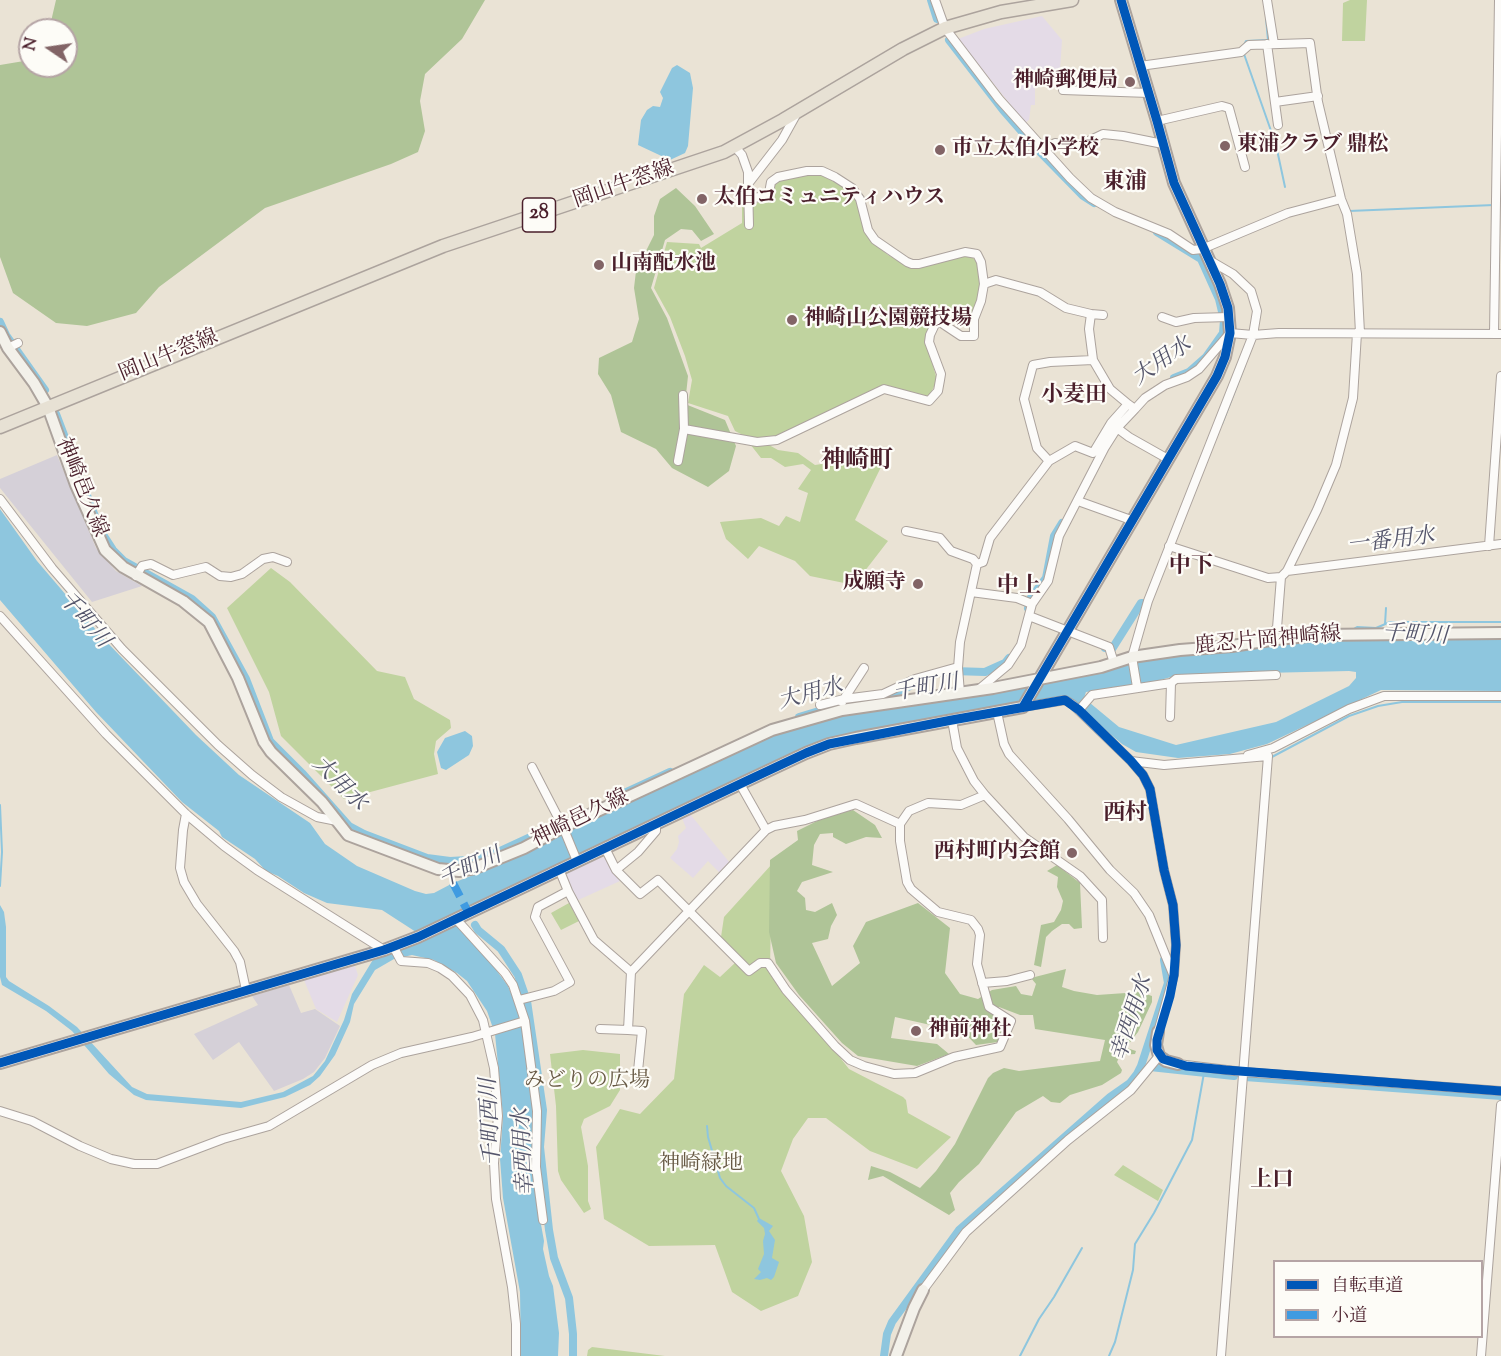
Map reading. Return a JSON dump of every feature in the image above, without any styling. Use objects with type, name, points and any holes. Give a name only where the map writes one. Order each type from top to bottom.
[{"type":"main road","name":"岡山牛窓線","points":[[0,427],[443,246],[735,147],[903,49],[945,28],[1001,12],[1072,0]]},
{"type":"street","points":[[935,0],[945,28],[999,99],[1070,178],[1091,198],[1115,212],[1169,234],[1193,250],[1205,254],[1233,274],[1251,291],[1257,311],[1253,334],[1148,601],[1132,659],[1136,686]]},
{"type":"street","points":[[1024,704],[1216,376],[1225,357],[1230,333],[1225,317],[1228,308],[1220,284],[1174,183],[1158,121],[1120,0]]},
{"type":"street","points":[[1267,0],[1278,125]]},
{"type":"street","points":[[1230,333],[1496,332],[1498,0]]},
{"type":"street","points":[[1140,66],[1241,52],[1249,45],[1310,43],[1318,96],[1341,199],[1347,214],[1357,274],[1359,332],[1353,398],[1336,465],[1317,510],[1284,574],[1277,628],[1265,640]]},
{"type":"street","points":[[1063,90],[1149,93]]},
{"type":"street","points":[[1275,102],[1318,96]]},
{"type":"street","points":[[1158,121],[1222,106],[1228,108],[1245,167]]},
{"type":"street","points":[[748,184],[788,132],[798,111]]},
{"type":"street","points":[[1044,150],[1055,143],[1078,146],[1103,134],[1163,144]]},
{"type":"street","points":[[735,147],[742,155],[748,172],[749,225]]},
{"type":"street","points":[[684,429],[757,442],[777,440],[884,389],[929,401],[938,391],[940,374],[929,342],[937,320],[961,336],[974,336],[974,319],[984,284],[981,262],[976,254],[964,252],[912,264],[875,240],[868,230],[860,199],[852,188],[822,171],[807,171],[778,177],[771,182],[769,193],[748,200]]},
{"type":"street","points":[[1205,254],[1288,213],[1341,199]]},
{"type":"street","points":[[984,284],[996,280],[1040,292],[1066,308],[1103,315]]},
{"type":"street","points":[[1091,314],[1089,329],[1093,360],[1110,389],[1131,407]]},
{"type":"street","points":[[1162,317],[1176,322],[1194,318],[1225,317]]},
{"type":"street","name":"神崎邑久線","points":[[0,332],[13,346],[48,407],[76,485],[99,537],[113,559],[139,571],[209,622],[237,678],[264,742],[338,821],[348,835],[438,869],[459,871],[475,868],[524,848],[562,826],[772,729],[843,704],[960,693],[1037,681]]},
{"type":"street","points":[[978,690],[1012,660],[1022,645],[1030,603],[1048,581],[1059,536],[1078,501],[1097,455],[1114,426],[1131,407],[1165,385],[1199,369],[1230,333]]},
{"type":"street","points":[[1048,461],[1037,448],[1024,399],[1033,365],[1093,360]]},
{"type":"street","points":[[1489,546],[1501,376]]},
{"type":"street","points":[[678,461],[684,429],[684,396]]},
{"type":"street","points":[[1114,426],[1129,438],[1168,459]]},
{"type":"street","points":[[960,693],[958,667],[960,642],[978,564],[983,562],[990,538],[1048,461],[1075,446],[1097,455]]},
{"type":"street","points":[[0,499],[52,568],[122,649],[218,745],[252,775],[281,796],[317,818],[338,821]]},
{"type":"street","points":[[1078,501],[1131,520]]},
{"type":"street","points":[[906,531],[940,538],[951,551],[973,559],[978,564]]},
{"type":"street","points":[[1171,547],[1268,578],[1501,544]]},
{"type":"street","points":[[139,571],[151,564],[173,575],[206,567],[220,576],[231,577],[242,574],[263,559],[273,557],[287,562]]},
{"type":"street","points":[[971,592],[1017,598],[1030,603]]},
{"type":"street","points":[[0,616],[106,734],[186,814],[224,846],[257,870],[391,948],[399,959],[428,963],[440,968],[452,976],[470,995],[478,1007],[487,1033],[494,1068],[498,1116],[494,1163],[495,1187],[512,1287],[516,1324],[516,1356]]},
{"type":"street","points":[[1029,616],[1109,649],[1114,663]]},
{"type":"street","name":"鹿忍片岡神崎線","points":[[1037,681],[1180,650],[1232,646],[1265,640],[1319,635],[1501,633]]},
{"type":"street","points":[[820,705],[843,704],[883,694],[915,679],[958,667]]},
{"type":"street","points":[[843,704],[864,668]]},
{"type":"street","points":[[1080,709],[1092,694],[1136,686],[1171,683],[1176,679],[1276,675]]},
{"type":"street","points":[[1170,717],[1171,683]]},
{"type":"street","points":[[1227,760],[1273,748],[1349,709],[1384,696],[1501,696]]},
{"type":"street","points":[[0,1063],[391,948],[454,920],[576,859],[605,848],[829,744],[997,712],[1024,704],[1065,700],[1080,709],[1131,761],[1148,782],[1153,800],[1164,870],[1173,905],[1176,945],[1174,975],[1156,1045],[1160,1056],[1166,1061],[1178,1064],[1243,1072],[1501,1091]]},
{"type":"street","points":[[997,712],[1004,744],[1009,754],[1068,819],[1110,870],[1134,893],[1149,915],[1174,975]]},
{"type":"street","points":[[952,720],[957,748],[974,781],[985,795],[1024,837],[1080,876],[1102,900],[1103,938]]},
{"type":"street","points":[[1131,761],[1164,765],[1268,756],[1221,1356]]},
{"type":"street","points":[[532,767],[576,859]]},
{"type":"street","points":[[740,784],[766,830]]},
{"type":"street","points":[[605,848],[616,870],[640,894],[658,880],[749,971],[760,963],[768,963],[786,990],[850,1060],[894,1074],[915,1073],[954,1057],[1000,1047],[1011,1021],[989,1007],[977,964],[980,935],[978,929],[971,920],[938,912],[911,889],[905,872],[900,824],[909,811],[928,803],[961,805],[985,795]]},
{"type":"street","points":[[628,1030],[631,972],[766,830],[856,804],[900,824]]},
{"type":"street","points":[[186,814],[180,868],[184,882],[197,904],[234,951],[240,962],[246,990]]},
{"type":"street","points":[[616,870],[638,852],[656,831],[656,824]]},
{"type":"street","points":[[559,869],[594,939],[631,972]]},
{"type":"street","points":[[523,999],[554,991],[570,982],[535,916],[538,907],[568,891]]},
{"type":"street","points":[[454,920],[505,973],[523,999],[537,1111],[536,1167],[543,1220]]},
{"type":"street","points":[[982,983],[1007,981],[1030,975]]},
{"type":"street","points":[[0,1111],[32,1120],[80,1146],[111,1159],[134,1164],[157,1164],[223,1138],[269,1126],[372,1065],[401,1053],[487,1033],[524,1021]]},
{"type":"street","points":[[600,1029],[642,1031],[637,1081]]},
{"type":"street","points":[[896,1356],[923,1290],[966,1232],[1068,1140],[1131,1089],[1160,1056]]},
{"type":"street","points":[[1483,1331],[1501,1105]]},
{"type":"street","points":[[1481,1356],[1482,1338]]},
{"type":"shaded area","points":[[1042,16],[1062,40],[1059,85],[1035,84],[1035,105],[1031,105],[1029,120],[1025,123],[958,39],[984,29]]},
{"type":"shaded area","points":[[57,455],[96,548],[116,571],[142,586],[92,602],[0,488],[0,479]]},
{"type":"shaded area","points":[[690,814],[730,863],[721,874],[708,861],[693,878],[670,858],[677,849],[678,836],[686,828],[682,818]]},
{"type":"shaded area","points":[[602,857],[620,881],[576,901],[566,876]]},
{"type":"shaded area","points":[[355,966],[358,975],[337,1022],[316,1009],[304,980]]},
{"type":"shaded area","points":[[289,985],[301,1013],[315,1009],[340,1026],[325,1058],[314,1072],[274,1091],[239,1042],[213,1060],[194,1034],[258,1005],[252,996]]},
{"type":"green space","points":[[56,0],[485,0],[462,39],[425,74],[420,101],[425,131],[418,152],[391,164],[265,208],[159,287],[136,313],[87,326],[56,323],[13,293],[0,257],[0,65],[18,62],[18,78],[78,78],[78,18],[52,18]]},
{"type":"green space","points":[[1350,0],[1367,0],[1365,41],[1342,41],[1343,3]]},
{"type":"green space","points":[[808,174],[830,177],[844,184],[858,201],[864,228],[872,242],[888,255],[910,267],[964,256],[973,258],[979,264],[980,292],[973,313],[941,308],[925,337],[937,380],[930,395],[923,397],[884,387],[787,432],[771,438],[749,438],[735,431],[728,416],[688,403],[692,380],[685,356],[670,317],[654,288],[667,242],[699,244],[701,248],[742,223],[742,204],[755,204],[770,196],[775,183]]},
{"type":"green space","points":[[676,188],[695,206],[714,234],[701,241],[692,230],[681,229],[665,240],[651,288],[667,318],[688,376],[685,404],[725,420],[736,446],[729,471],[708,487],[672,468],[656,449],[621,432],[611,395],[598,374],[599,358],[632,342],[639,319],[634,288],[636,271],[654,235],[654,216],[660,199]]},
{"type":"green space","points":[[750,444],[769,445],[778,450],[798,453],[815,465],[841,461],[882,465],[855,520],[888,541],[854,585],[810,576],[795,561],[759,546],[748,559],[726,539],[720,522],[761,518],[779,526],[786,516],[800,522],[808,493],[798,489],[811,470],[803,464],[785,467],[771,458],[761,458]]},
{"type":"green space","points":[[271,568],[290,582],[377,671],[405,677],[414,699],[450,720],[451,728],[436,741],[434,754],[438,774],[344,799],[281,736],[269,692],[227,608]]},
{"type":"green space","points":[[853,810],[875,825],[882,838],[866,837],[846,844],[833,837],[833,833],[820,834],[814,845],[812,865],[833,872],[802,882],[797,891],[805,898],[806,910],[815,912],[832,903],[837,915],[828,939],[812,943],[832,986],[860,963],[853,946],[866,922],[918,903],[950,928],[945,973],[960,994],[978,999],[992,990],[1016,986],[1021,994],[1032,996],[1036,984],[1031,978],[1066,969],[1062,987],[1074,991],[1097,995],[1140,992],[1152,996],[1152,1002],[1138,1032],[1127,1048],[1136,1051],[1135,1054],[1120,1055],[1117,1062],[1122,1070],[1121,1073],[1102,1085],[1070,1095],[1060,1103],[1051,1102],[1043,1096],[1016,1112],[979,1164],[950,1193],[955,1210],[949,1215],[883,1176],[868,1180],[871,1166],[890,1172],[920,1188],[936,1171],[955,1144],[988,1078],[993,1073],[1004,1068],[1019,1071],[1100,1061],[1105,1040],[1035,1029],[1033,1015],[1020,1015],[999,1007],[993,1016],[1004,1023],[998,1042],[976,1045],[957,1025],[935,1026],[895,1017],[891,1038],[937,1044],[949,1054],[917,1066],[858,1056],[842,1043],[799,995],[776,963],[769,932],[770,860],[798,840],[797,831],[827,816]]},
{"type":"green space","name":"神崎緑地","points":[[772,864],[770,968],[849,1069],[903,1097],[906,1100],[908,1113],[951,1137],[917,1169],[870,1151],[826,1118],[808,1118],[793,1139],[781,1171],[804,1216],[812,1262],[798,1296],[761,1311],[732,1292],[715,1245],[649,1246],[604,1219],[596,1147],[620,1109],[640,1114],[674,1079],[684,994],[704,965],[720,977],[736,962],[721,937],[724,917]]},
{"type":"green space","points":[[1057,865],[1080,883],[1082,928],[1074,929],[1069,924],[1062,924],[1052,931],[1046,937],[1041,967],[1034,965],[1041,925],[1054,922],[1063,901],[1057,887],[1058,877],[1047,871]]},
{"type":"green space","points":[[569,903],[579,921],[561,930],[551,913]]},
{"type":"green space","name":"みどりの広場","points":[[583,1050],[620,1054],[620,1090],[610,1106],[584,1119],[581,1127],[588,1166],[588,1201],[591,1209],[584,1213],[561,1180],[558,1171],[556,1106],[550,1054]]},
{"type":"green space","points":[[1123,1165],[1163,1190],[1158,1201],[1114,1175]]},
{"type":"green space","points":[[592,1347],[665,1356],[587,1356],[588,1350]]},
{"type":"water","points":[[677,65],[690,73],[693,88],[688,146],[685,153],[670,160],[638,145],[641,120],[647,110],[653,106],[660,107],[663,98],[660,92],[672,68]]},
{"type":"water","name":"千町川","points":[[0,509],[37,561],[102,637],[196,735],[239,775],[310,823],[325,844],[357,866],[426,894],[434,893],[486,870],[769,733],[838,714],[1146,658],[1320,639],[1501,640],[1501,691],[1381,690],[1267,744],[1230,754],[1178,758],[1136,752],[1122,744],[1065,696],[945,715],[836,737],[772,762],[448,916],[508,986],[520,1015],[534,1113],[543,1249],[553,1286],[559,1333],[558,1356],[521,1356],[520,1292],[503,1198],[500,1159],[503,1116],[495,1034],[487,1011],[467,981],[457,973],[434,960],[412,955],[394,959],[375,970],[354,1004],[350,1022],[335,1055],[320,1076],[310,1085],[285,1097],[241,1108],[146,1100],[134,1095],[109,1074],[72,1031],[46,1011],[2,985],[0,905],[4,912],[6,927],[6,977],[77,1027],[132,1087],[147,1094],[241,1102],[283,1092],[313,1076],[325,1061],[344,1020],[352,994],[374,958],[424,940],[416,932],[382,910],[327,903],[304,893],[266,871],[255,859],[222,837],[219,831],[182,802],[96,712],[0,600]],"holes":[[[1356,672],[1356,678],[1349,686],[1276,722],[1176,745],[1119,727],[1084,698],[1086,692],[1150,683],[1178,675]]]},
{"type":"water","points":[[465,731],[472,736],[473,746],[469,755],[446,770],[441,768],[437,752],[445,738]]},
{"type":"water","points":[[759,1218],[773,1226],[769,1231],[775,1240],[772,1258],[779,1262],[771,1280],[754,1279],[761,1272],[758,1269],[764,1254],[765,1234],[764,1228],[757,1221]]},
{"type":"waterway","name":"大用水","points":[[931,0],[937,19]]},
{"type":"waterway","points":[[1243,47],[1246,41],[1268,40],[1266,18]]},
{"type":"waterway","name":"大用水","points":[[949,40],[1003,110],[1038,150],[1083,196],[1094,203]]},
{"type":"waterway","points":[[1244,54],[1276,145],[1285,187]]},
{"type":"waterway","points":[[1349,211],[1494,205]]},
{"type":"waterway","name":"大用水","points":[[1157,232],[1201,259],[1219,299],[1224,320],[1223,333],[1206,357],[1189,372],[1174,378]]},
{"type":"waterway","name":"大用水","points":[[0,322],[6,335],[45,390]]},
{"type":"waterway","points":[[1222,424],[1245,365]]},
{"type":"waterway","name":"大用水","points":[[56,414],[96,519]]},
{"type":"waterway","name":"大用水","points":[[1028,608],[1030,599],[1046,578],[1054,536],[1062,523]]},
{"type":"waterway","name":"大用水","points":[[102,533],[113,550],[124,561],[192,599],[212,617],[246,679],[270,741],[349,826],[427,858],[450,861],[468,860],[496,853],[561,823]]},
{"type":"waterway","points":[[1105,648],[1112,649],[1141,603],[1146,603]]},
{"type":"waterway","name":"千町川","points":[[1385,624],[1386,608]]},
{"type":"waterway","name":"千町川","points":[[1350,631],[1357,627],[1376,628],[1390,622],[1501,622]]},
{"type":"waterway","name":"大用水","points":[[953,671],[985,672],[1005,663],[1009,658]]},
{"type":"waterway","name":"大用水","points":[[799,717],[842,704],[885,698],[925,679]]},
{"type":"waterway","points":[[1270,758],[1349,716],[1378,706],[1402,702],[1501,702]]},
{"type":"waterway","name":"大用水","points":[[618,796],[670,772]]},
{"type":"waterway","points":[[0,805],[2,852],[0,886]]},
{"type":"waterway","name":"幸西用水","points":[[475,925],[501,949],[518,975],[527,1001],[543,1110],[540,1147],[549,1230],[554,1258],[569,1298],[573,1356]]},
{"type":"waterway","name":"幸西用水","points":[[884,1356],[887,1334],[892,1322],[959,1230],[1110,1097],[1130,1083],[1137,1074],[1168,983],[1164,960]]},
{"type":"waterway","points":[[1150,1067],[1234,1076]]},
{"type":"waterway","points":[[1109,1356],[1115,1342],[1133,1270],[1135,1244],[1192,1140],[1204,1073]]},
{"type":"waterway","points":[[1245,1077],[1501,1096]]},
{"type":"waterway","points":[[707,1126],[720,1178],[726,1186],[754,1208],[759,1219]]},
{"type":"waterway","points":[[1020,1356],[1039,1319],[1082,1248]]},
{"type":"marked path","points":[[453,883],[467,910]]},
{"type":"cycle path","points":[[1023,707],[1217,376],[1225,357],[1230,333],[1228,308],[1220,284],[1174,183],[1121,0]]},
{"type":"cycle path","points":[[0,1063],[384,950],[418,937],[829,744],[1065,700],[1079,710],[1131,761],[1143,775],[1150,789],[1164,870],[1173,905],[1176,945],[1170,996],[1157,1040],[1157,1050],[1163,1059],[1186,1066],[1226,1070],[1501,1091]]},
{"type":"place","name":"神崎郵便局","points":[[1130,82]]},
{"type":"place","name":"東浦クラブ 鼎松","points":[[1225,146]]},
{"type":"place","name":"市立太伯小学校","points":[[940,150]]},
{"type":"place","name":"太伯コミュニティハウス","points":[[702,199]]},
{"type":"place","name":"山南配水池","points":[[599,265]]},
{"type":"place","name":"神崎山公園競技場","points":[[792,320]]},
{"type":"place","name":"成願寺","points":[[918,584]]},
{"type":"place","name":"西村町内会館","points":[[1072,853]]},
{"type":"place","name":"神前神社","points":[[916,1031]]},
{"type":"district","name":"東浦","points":[[1125,184]]},
{"type":"district","name":"小麦田","points":[[1074,397]]},
{"type":"district","name":"神崎町","points":[[857,463]]},
{"type":"district","name":"中下","points":[[1191,568]]},
{"type":"district","name":"中上","points":[[1019,588]]},
{"type":"district","name":"西村","points":[[1125,815]]},
{"type":"district","name":"上口","points":[[1272,1182]]},
{"type":"water label","name":"一番用水","points":[[1391,543]]},
{"type":"water label","name":"千町西川","points":[[493,1122]]}]
